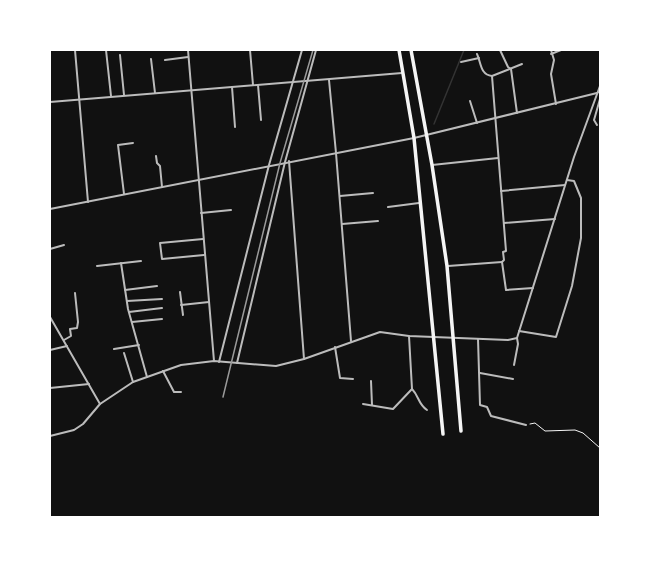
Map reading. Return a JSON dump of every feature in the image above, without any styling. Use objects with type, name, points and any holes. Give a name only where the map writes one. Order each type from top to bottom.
[{"type":"highway","points":[[399,50],[414,138],[419,203],[443,434]]},
{"type":"highway","points":[[412,50],[432,165],[446,266],[461,431]]},
{"type":"street","points":[[75,50],[88,202]]},
{"type":"street","points":[[106,50],[111,96]]},
{"type":"street","points":[[188,50],[214,361]]},
{"type":"street","points":[[250,50],[252,86]]},
{"type":"street","points":[[220,362],[269,165],[302,50]]},
{"type":"street","points":[[237,362],[285,162],[316,50]]},
{"type":"street","points":[[500,50],[509,68],[517,113]]},
{"type":"street","points":[[551,50],[554,60],[551,74],[556,104]]},
{"type":"street","points":[[552,54],[561,50]]},
{"type":"street","points":[[477,54],[484,73],[492,76],[522,64]]},
{"type":"street","points":[[120,56],[124,96]]},
{"type":"street","points":[[165,60],[188,57]]},
{"type":"street","points":[[461,62],[479,58]]},
{"type":"street","points":[[151,59],[155,93]]},
{"type":"street","points":[[50,102],[404,73]]},
{"type":"street","points":[[492,76],[506,251],[503,252],[504,260],[502,262],[506,290],[533,288]]},
{"type":"street","points":[[329,80],[340,196],[351,341]]},
{"type":"street","points":[[258,85],[261,120]]},
{"type":"street","points":[[514,365],[519,331],[565,185],[600,86]]},
{"type":"street","points":[[232,87],[235,127]]},
{"type":"street","points":[[50,209],[289,161],[414,138],[556,104],[600,91]]},
{"type":"street","points":[[597,125],[594,120],[600,99]]},
{"type":"street","points":[[470,101],[477,123]]},
{"type":"street","points":[[124,195],[118,145],[133,143]]},
{"type":"street","points":[[156,156],[157,163],[160,166],[162,187]]},
{"type":"street","points":[[432,165],[498,158]]},
{"type":"street","points":[[289,161],[304,359]]},
{"type":"street","points":[[519,331],[556,338],[567,304],[578,255],[581,224],[581,198],[574,181],[567,180]]},
{"type":"street","points":[[501,191],[565,185]]},
{"type":"street","points":[[340,196],[373,193]]},
{"type":"street","points":[[388,207],[419,203]]},
{"type":"street","points":[[201,213],[231,210]]},
{"type":"street","points":[[504,223],[555,219]]},
{"type":"street","points":[[342,224],[378,221]]},
{"type":"street","points":[[203,239],[160,243],[162,259],[205,255]]},
{"type":"street","points":[[50,249],[64,245]]},
{"type":"street","points":[[97,266],[141,260]]},
{"type":"street","points":[[446,266],[502,262]]},
{"type":"street","points":[[121,263],[129,312],[147,377]]},
{"type":"street","points":[[125,290],[157,286]]},
{"type":"street","points":[[180,292],[183,315]]},
{"type":"street","points":[[64,340],[71,336],[70,329],[77,328],[78,322],[75,293]]},
{"type":"street","points":[[127,301],[162,299]]},
{"type":"street","points":[[182,305],[209,302]]},
{"type":"street","points":[[129,312],[162,308]]},
{"type":"street","points":[[50,317],[100,404]]},
{"type":"street","points":[[132,322],[162,319]]},
{"type":"street","points":[[50,436],[74,430],[83,424],[100,404],[133,382],[163,371],[195,363],[214,361],[276,366],[304,359],[351,341],[380,332],[409,336],[478,339],[517,338]]},
{"type":"street","points":[[409,336],[412,389],[421,406],[427,410]]},
{"type":"street","points":[[478,339],[480,405],[487,407],[491,416],[526,425]]},
{"type":"street","points":[[114,349],[139,345]]},
{"type":"street","points":[[50,350],[67,346]]},
{"type":"street","points":[[335,347],[340,378],[353,379]]},
{"type":"street","points":[[124,353],[133,382]]},
{"type":"street","points":[[163,371],[174,392],[181,392]]},
{"type":"street","points":[[480,373],[513,379]]},
{"type":"street","points":[[371,381],[372,406]]},
{"type":"street","points":[[50,388],[89,384]]},
{"type":"street","points":[[362,404],[393,409],[412,389]]},
{"type":"path","points":[[526,425],[535,423],[545,430],[575,430],[583,432],[600,448]]},
{"type":"waterway","points":[[434,124],[464,50]]},
{"type":"railway","points":[[223,397],[280,163],[313,50]]}]
